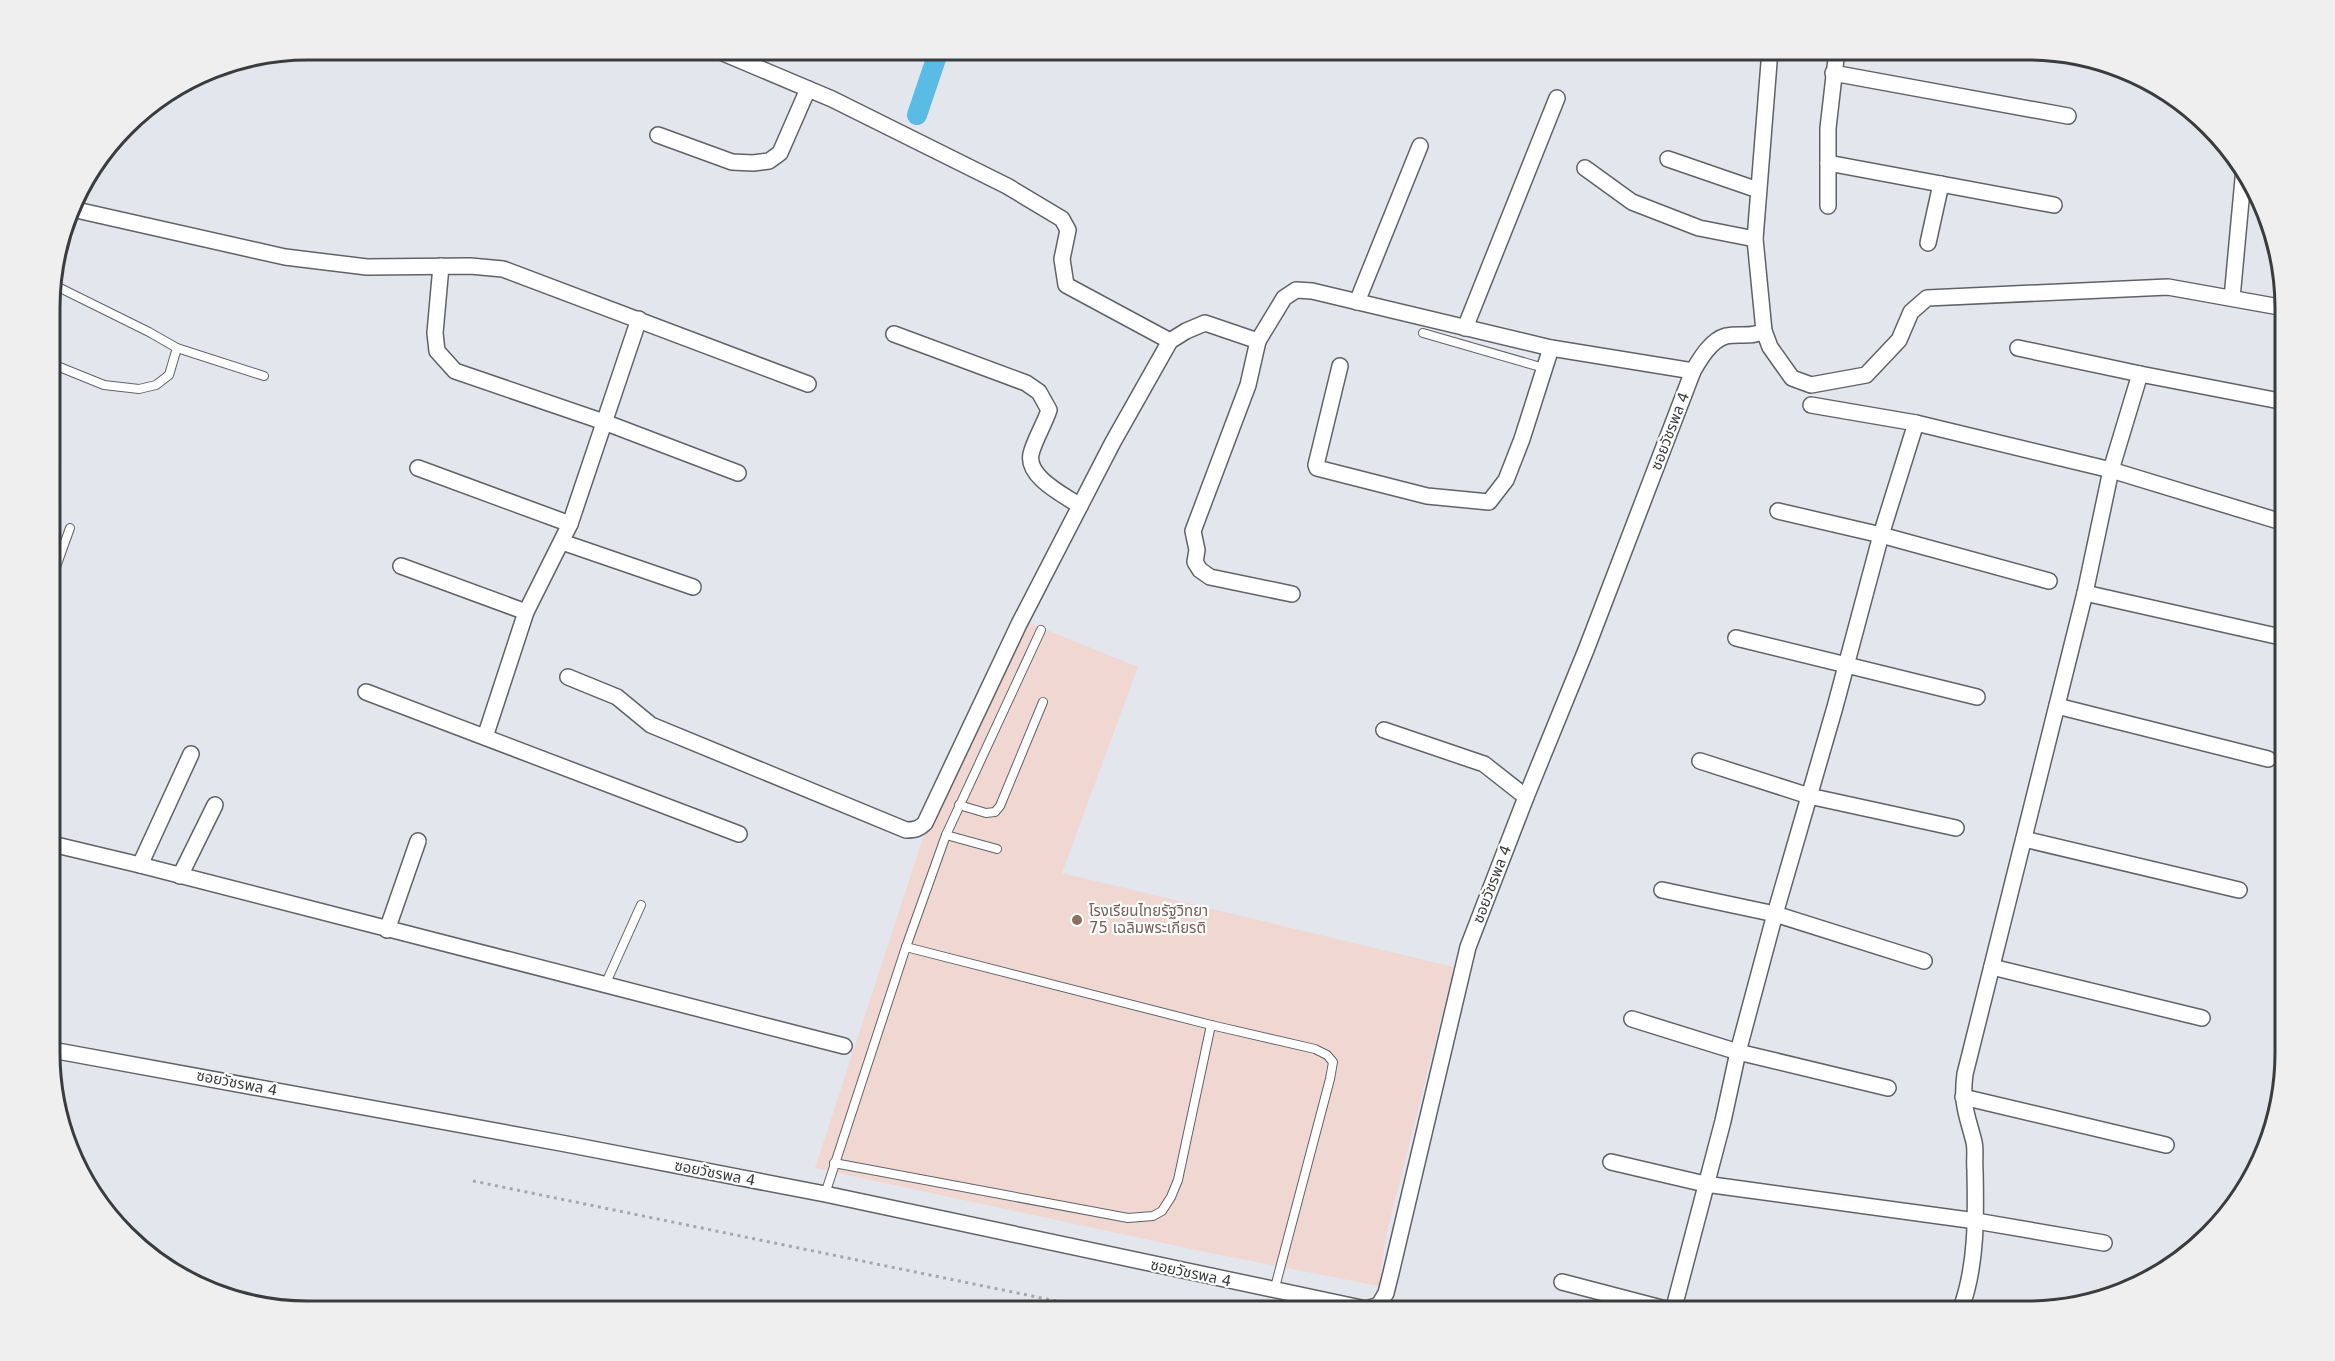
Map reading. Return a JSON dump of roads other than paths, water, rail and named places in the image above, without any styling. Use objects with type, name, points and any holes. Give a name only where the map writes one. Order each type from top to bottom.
[{"type":"street","points":[[740,60],[808,89],[1007,186],[1062,219],[1068,230],[1062,259],[1066,285],[1170,341]]},
{"type":"street","points":[[1769,60],[1755,239],[1764,331],[1770,347],[1792,378],[1811,385],[1866,375],[1899,340],[1911,312],[1928,298],[2168,286],[2275,306]]},
{"type":"street","points":[[1828,206],[1828,128],[1835,60]]},
{"type":"street","points":[[1833,73],[2068,116]]},
{"type":"street","points":[[658,135],[732,162],[753,164],[769,161],[780,153],[808,89]]},
{"type":"street","points":[[1465,328],[1557,98]]},
{"type":"street","points":[[1357,302],[1420,146]]},
{"type":"street","points":[[1668,159],[1758,190]]},
{"type":"street","points":[[1828,163],[2054,205]]},
{"type":"street","points":[[1585,168],[1632,202],[1699,228],[1755,239]]},
{"type":"street","points":[[1928,243],[1941,184]]},
{"type":"street","points":[[2232,298],[2242,185]]},
{"type":"street","points":[[80,211],[285,256],[367,267],[503,269],[808,384]]},
{"type":"street","points":[[441,267],[435,333],[437,351],[455,371],[604,422],[738,473]]},
{"type":"street","points":[[1292,594],[1210,576],[1200,570],[1195,562],[1197,550],[1193,531],[1248,385],[1258,340],[1284,298],[1296,290],[1312,291],[1551,348],[1693,371]]},
{"type":"street","points":[[485,737],[526,612],[570,524],[639,319]]},
{"type":"street","points":[[568,677],[617,698],[651,725],[906,830],[913,830],[925,823],[1014,634],[1113,442],[1170,341],[1205,323],[1258,340]]},
{"type":"street","name":"ซอยวัชรพล 4","points":[[1381,1301],[1386,1293],[1468,946],[1586,650],[1693,371],[1703,353],[1725,336],[1754,336],[1764,331]]},
{"type":"street","points":[[894,334],[1026,383],[1039,392],[1048,410],[1044,426],[1031,454],[1032,467],[1040,478],[1080,506]]},
{"type":"street","points":[[1340,366],[1317,468],[1426,496],[1489,502],[1506,480],[1522,439],[1551,348]]},
{"type":"street","points":[[2018,348],[2275,400]]},
{"type":"street","points":[[1964,1301],[1976,1221],[1975,1143],[1969,1128],[1963,1097],[1965,1074],[2085,593],[2111,470],[2140,374]]},
{"type":"street","points":[[1812,405],[1916,423],[2111,470],[2275,520]]},
{"type":"street","points":[[1676,1301],[1775,914],[1881,535],[1916,423]]},
{"type":"street","points":[[418,468],[570,524]]},
{"type":"street","points":[[1778,511],[1881,535],[2049,581]]},
{"type":"street","points":[[562,542],[693,587]]},
{"type":"street","points":[[401,566],[526,612]]},
{"type":"street","points":[[2085,593],[2275,636]]},
{"type":"street","points":[[1736,638],[1977,697]]},
{"type":"street","points":[[366,692],[739,834]]},
{"type":"street","points":[[2057,706],[2268,759]]},
{"type":"street","points":[[1384,730],[1484,764],[1526,797]]},
{"type":"street","points":[[140,865],[191,754]]},
{"type":"street","points":[[1700,761],[1809,796],[1956,828]]},
{"type":"street","points":[[180,876],[215,805]]},
{"type":"street","points":[[2024,839],[2239,890]]},
{"type":"street","points":[[387,930],[418,841]]},
{"type":"street","points":[[60,846],[844,1046]]},
{"type":"street","points":[[1662,890],[1775,914],[1924,961]]},
{"type":"street","points":[[1992,967],[2202,1018]]},
{"type":"street","points":[[1632,1019],[1738,1052],[1888,1088]]},
{"type":"street","name":"ซอยวัชรพล 4","points":[[60,1051],[572,1145],[825,1194],[1325,1301]]},
{"type":"street","points":[[1963,1097],[2166,1145]]},
{"type":"street","points":[[1611,1162],[1705,1184],[1976,1221],[2104,1243]]},
{"type":"street","points":[[1562,1282],[1635,1301]]},
{"type":"lane","points":[[61,289],[177,348],[264,376]]},
{"type":"lane","points":[[1423,333],[1544,368]]},
{"type":"lane","points":[[60,367],[104,385],[139,389],[156,385],[169,375],[177,348]]},
{"type":"lane","points":[[60,556],[70,528]]},
{"type":"lane","points":[[825,1194],[906,947],[946,835],[1041,630]]},
{"type":"lane","points":[[959,805],[986,813],[995,812],[1000,806],[1043,702]]},
{"type":"lane","points":[[946,835],[997,849]]},
{"type":"lane","points":[[605,986],[641,905]]},
{"type":"lane","points":[[906,947],[1211,1025],[1316,1049],[1327,1055],[1333,1062],[1330,1079],[1274,1291]]},
{"type":"lane","points":[[834,1163],[1128,1218],[1153,1216],[1162,1211],[1178,1180],[1211,1025]]},
{"type":"waterway","points":[[917,115],[936,60]]},
{"type":"place","name":"โรงเรียนไทยรัฐวิทยา 75 เฉลิมพระเกียรติ","points":[[1077,920]]}]
